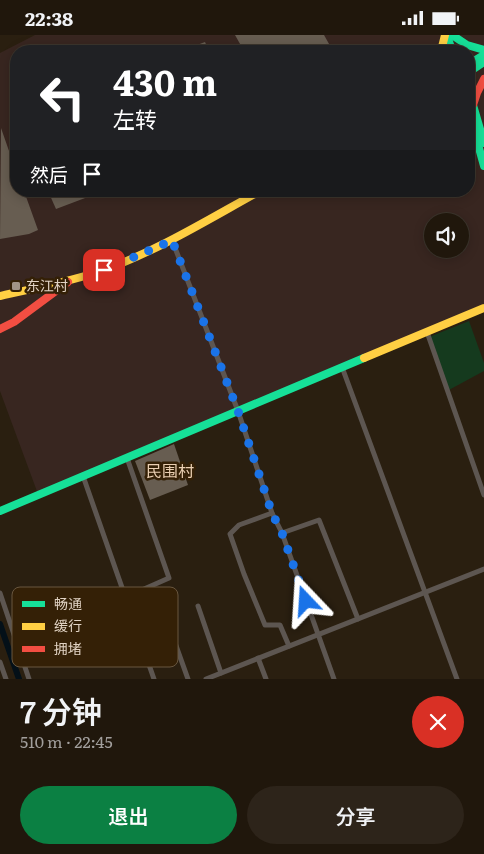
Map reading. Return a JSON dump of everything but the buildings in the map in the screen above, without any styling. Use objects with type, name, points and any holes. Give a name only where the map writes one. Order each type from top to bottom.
[{"type":"main road","points":[[452,35],[468,45]]},
{"type":"main road","points":[[475,98],[484,79]]},
{"type":"main road","points":[[475,123],[484,143]]},
{"type":"main road","points":[[475,131],[484,166]]},
{"type":"main road","points":[[0,295],[67,277],[114,261],[175,233],[239,197]]},
{"type":"main road","points":[[0,295],[69,281],[104,270],[172,240],[249,197]]},
{"type":"main road","points":[[0,329],[69,281]]},
{"type":"main road","points":[[0,511],[484,308]]},
{"type":"street","points":[[172,240],[238,411],[272,513],[282,533],[334,679]]},
{"type":"street","points":[[427,332],[484,495]]},
{"type":"street","points":[[342,367],[457,679]]},
{"type":"street","points":[[127,457],[169,578],[149,587]]},
{"type":"street","points":[[84,476],[123,587]]},
{"type":"street","points":[[272,513],[239,525],[230,534],[265,625],[280,625],[289,646]]},
{"type":"street","points":[[282,533],[319,519],[358,619]]},
{"type":"street","points":[[206,679],[484,569]]},
{"type":"street","points":[[0,593],[12,629]]},
{"type":"street","points":[[198,606],[221,673]]},
{"type":"street","points":[[178,651],[188,679]]},
{"type":"street","points":[[258,658],[266,679]]},
{"type":"street","points":[[0,662],[6,679]]},
{"type":"street","points":[[25,667],[29,679]]},
{"type":"street","points":[[150,667],[154,679]]},
{"type":"shaded area","points":[[35,35],[484,35],[484,304],[38,494],[0,391],[0,53],[10,48],[10,197],[475,197],[475,45],[16,45]]},
{"type":"green space","points":[[469,321],[484,363],[484,371],[447,391],[429,337]]},
{"type":"waterway","points":[[0,624],[12,659]]},
{"type":"waterway","points":[[15,667],[19,679]]},
{"type":"traffic: fast","points":[[447,35],[450,45]]},
{"type":"traffic: fast","points":[[452,35],[467,45]]},
{"type":"traffic: fast","points":[[475,47],[484,50]]},
{"type":"traffic: fast","points":[[475,60],[484,55]]},
{"type":"traffic: fast","points":[[475,68],[484,62]]},
{"type":"traffic: fast","points":[[475,112],[484,143]]},
{"type":"traffic: fast","points":[[475,134],[484,166]]},
{"type":"traffic: fast","points":[[0,511],[364,358]]},
{"type":"traffic: slow","points":[[442,45],[445,35]]},
{"type":"traffic: slow","points":[[0,296],[52,285],[104,270],[184,233],[249,197]]},
{"type":"traffic: slow","points":[[364,358],[484,308]]},
{"type":"traffic: jam","points":[[475,99],[484,79]]},
{"type":"traffic: jam","points":[[0,329],[14,322],[68,282]]},
{"type":"place","name":"东江村","points":[[16,286]]},
{"type":"district","name":"民围村","points":[[170,471]]},
{"type":"route","points":[[104,270],[172,240],[238,411],[272,513],[282,533],[306,601]]}]
